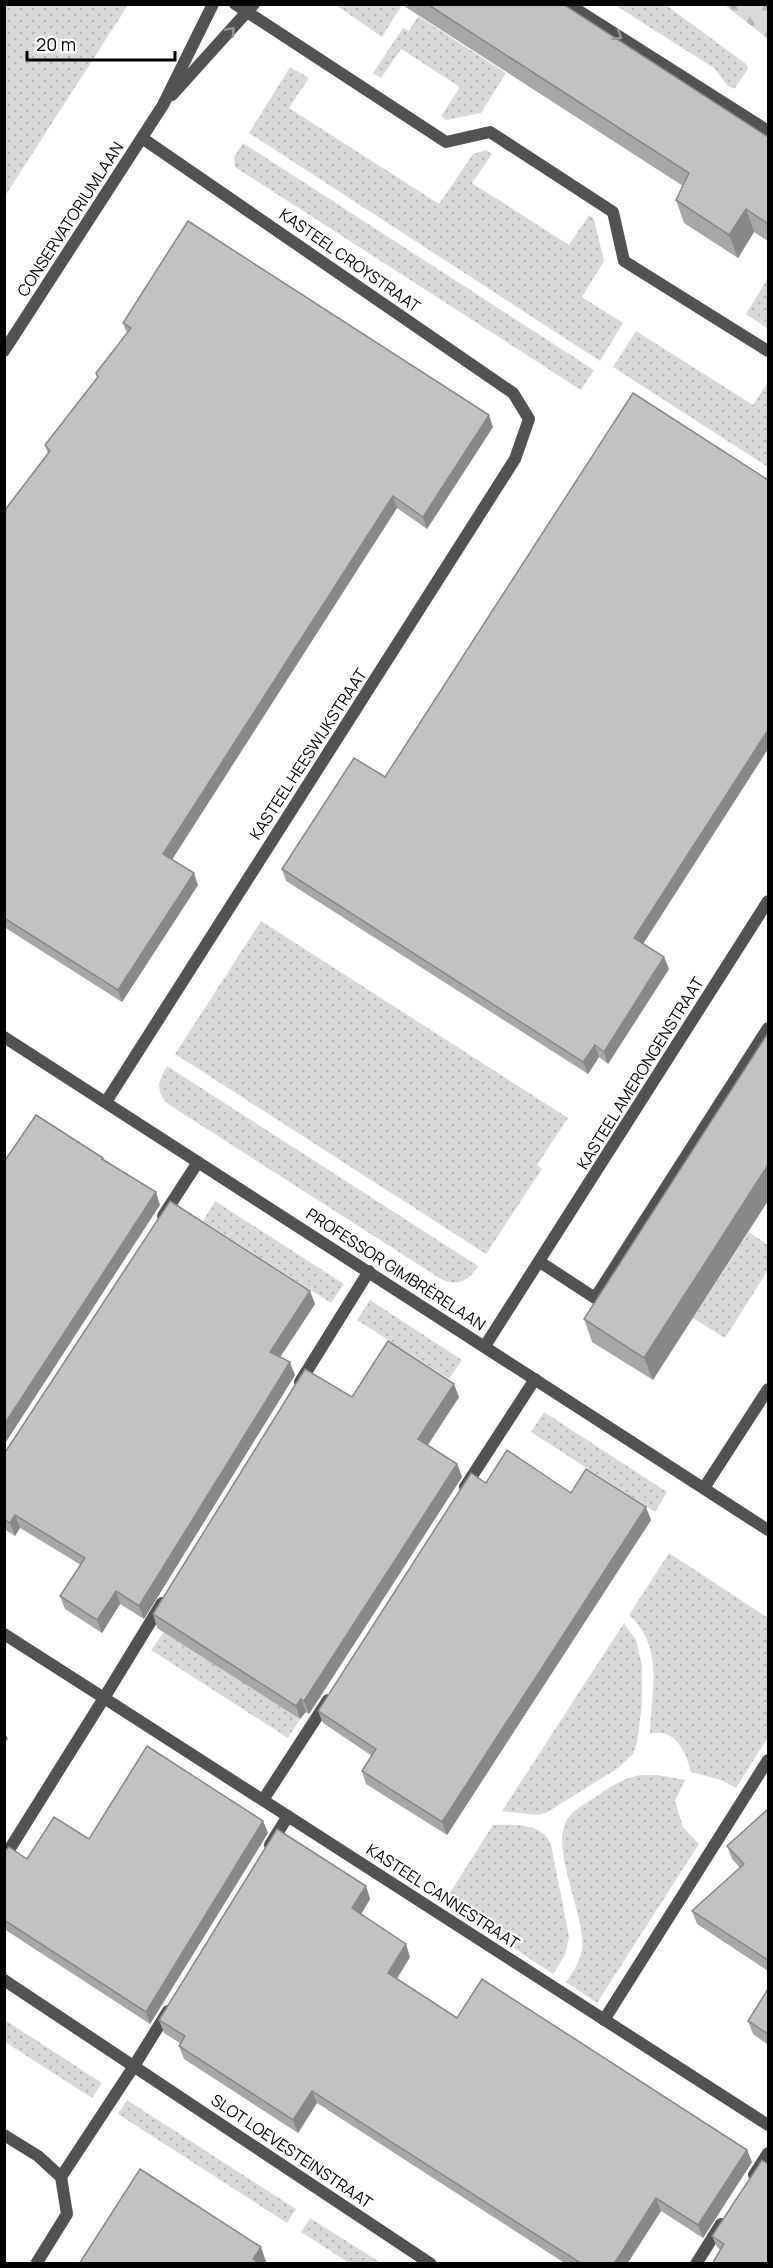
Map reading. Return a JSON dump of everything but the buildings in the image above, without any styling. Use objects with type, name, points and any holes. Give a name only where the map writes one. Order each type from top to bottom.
[{"type":"street","name":"CONSERVATORIUMLAAN","points":[[4,351],[163,105],[213,4]]},
{"type":"street","points":[[235,4],[251,9],[446,142],[490,132],[613,212],[624,261],[768,351]]},
{"type":"street","points":[[568,4],[768,130]]},
{"type":"street","name":"CONSERVATORIUMLAAN","points":[[163,105],[251,9]]},
{"type":"street","name":"KASTEEL CROYSTRAAT","points":[[142,138],[513,393],[529,419]]},
{"type":"street","name":"KASTEEL HEESWIJKSTRAAT","points":[[106,1102],[515,459],[529,419]]},
{"type":"street","name":"KASTEEL AMERONGENSTRAAT","points":[[485,1346],[768,902]]},
{"type":"street","points":[[540,1262],[596,1298],[768,1028]]},
{"type":"street","name":"PROFESSOR GIMBRÈRELAAN","points":[[4,1037],[768,1530]]},
{"type":"street","points":[[153,1232],[198,1162]]},
{"type":"street","points":[[295,1389],[369,1271]]},
{"type":"street","points":[[459,1496],[535,1379]]},
{"type":"street","points":[[704,1488],[768,1389]]},
{"type":"street","points":[[4,1858],[172,1588]]},
{"type":"street","points":[[4,1634],[104,1698]]},
{"type":"street","points":[[263,1800],[333,1692]]},
{"type":"street","name":"KASTEEL CANNESTRAAT","points":[[104,1698],[768,2126]]},
{"type":"street","points":[[604,2020],[768,1760]]},
{"type":"street","points":[[263,1857],[288,1816]]},
{"type":"street","name":"SLOT LOEVESTEINSTRAAT","points":[[4,1980],[431,2264]]},
{"type":"street","points":[[61,2177],[175,1999]]},
{"type":"street","points":[[4,2135],[38,2156],[61,2177],[67,2214],[36,2264]]},
{"type":"street","points":[[744,2190],[768,2152]]},
{"type":"street","points":[[696,2264],[726,2217]]},
{"type":"green space","points":[[4,5],[128,5],[5,196]]},
{"type":"green space","points":[[336,5],[402,5],[382,37]]},
{"type":"green space","points":[[615,5],[666,5],[746,64],[748,69],[734,89],[727,85],[714,68]]},
{"type":"green space","points":[[725,5],[768,5],[768,39]]},
{"type":"green space","points":[[418,16],[506,73],[481,113],[446,120],[441,116],[460,87],[401,49],[381,78],[373,73],[403,28],[409,31]]},
{"type":"green space","points":[[290,67],[309,78],[289,108],[439,204],[473,154],[486,150],[492,154],[472,183],[569,245],[589,215],[594,219],[604,261],[582,297],[623,323],[600,361],[249,133]]},
{"type":"green space","points":[[243,143],[594,370],[581,390],[235,167],[234,157]]},
{"type":"green space","points":[[768,278],[768,329],[746,314]]},
{"type":"green space","points":[[636,331],[753,405],[768,382],[768,467],[613,367]]},
{"type":"green space","points":[[261,921],[568,1118],[537,1165],[542,1169],[486,1254],[175,1054]]},
{"type":"green space","points":[[167,1066],[478,1266],[467,1279],[462,1281],[452,1282],[441,1279],[168,1104],[161,1095],[159,1086]]},
{"type":"green space","points":[[215,1201],[344,1284],[331,1303],[203,1221]]},
{"type":"green space","points":[[749,1232],[768,1245],[768,1270],[725,1338],[693,1318]]},
{"type":"green space","points":[[370,1300],[462,1360],[449,1379],[357,1320]]},
{"type":"green space","points":[[544,1412],[667,1492],[655,1512],[531,1432]]},
{"type":"green space","points":[[669,1553],[768,1618],[768,1737],[736,1788],[721,1780],[691,1772],[682,1749],[673,1738],[666,1734],[650,1734],[652,1656],[648,1642],[629,1615]]},
{"type":"green space","points":[[624,1623],[636,1640],[642,1665],[642,1704],[637,1743],[633,1754],[618,1768],[546,1813],[538,1815],[502,1811]]},
{"type":"green space","points":[[164,1632],[300,1719],[288,1738],[151,1650]]},
{"type":"green space","points":[[643,1775],[685,1780],[675,1801],[683,1827],[699,1844],[597,2003],[566,1982],[580,1958],[582,1935],[565,1862],[562,1845],[563,1830],[568,1818],[581,1806],[618,1782]]},
{"type":"green space","points":[[493,1825],[518,1825],[534,1828],[541,1832],[551,1844],[569,1937],[565,1955],[553,1974],[444,1902]]},
{"type":"green space","points":[[5,2020],[102,2083],[92,2098],[5,2042]]},
{"type":"green space","points":[[127,2100],[296,2209],[287,2223],[118,2114]]},
{"type":"green space","points":[[310,2218],[381,2263],[349,2263],[301,2232]]}]
